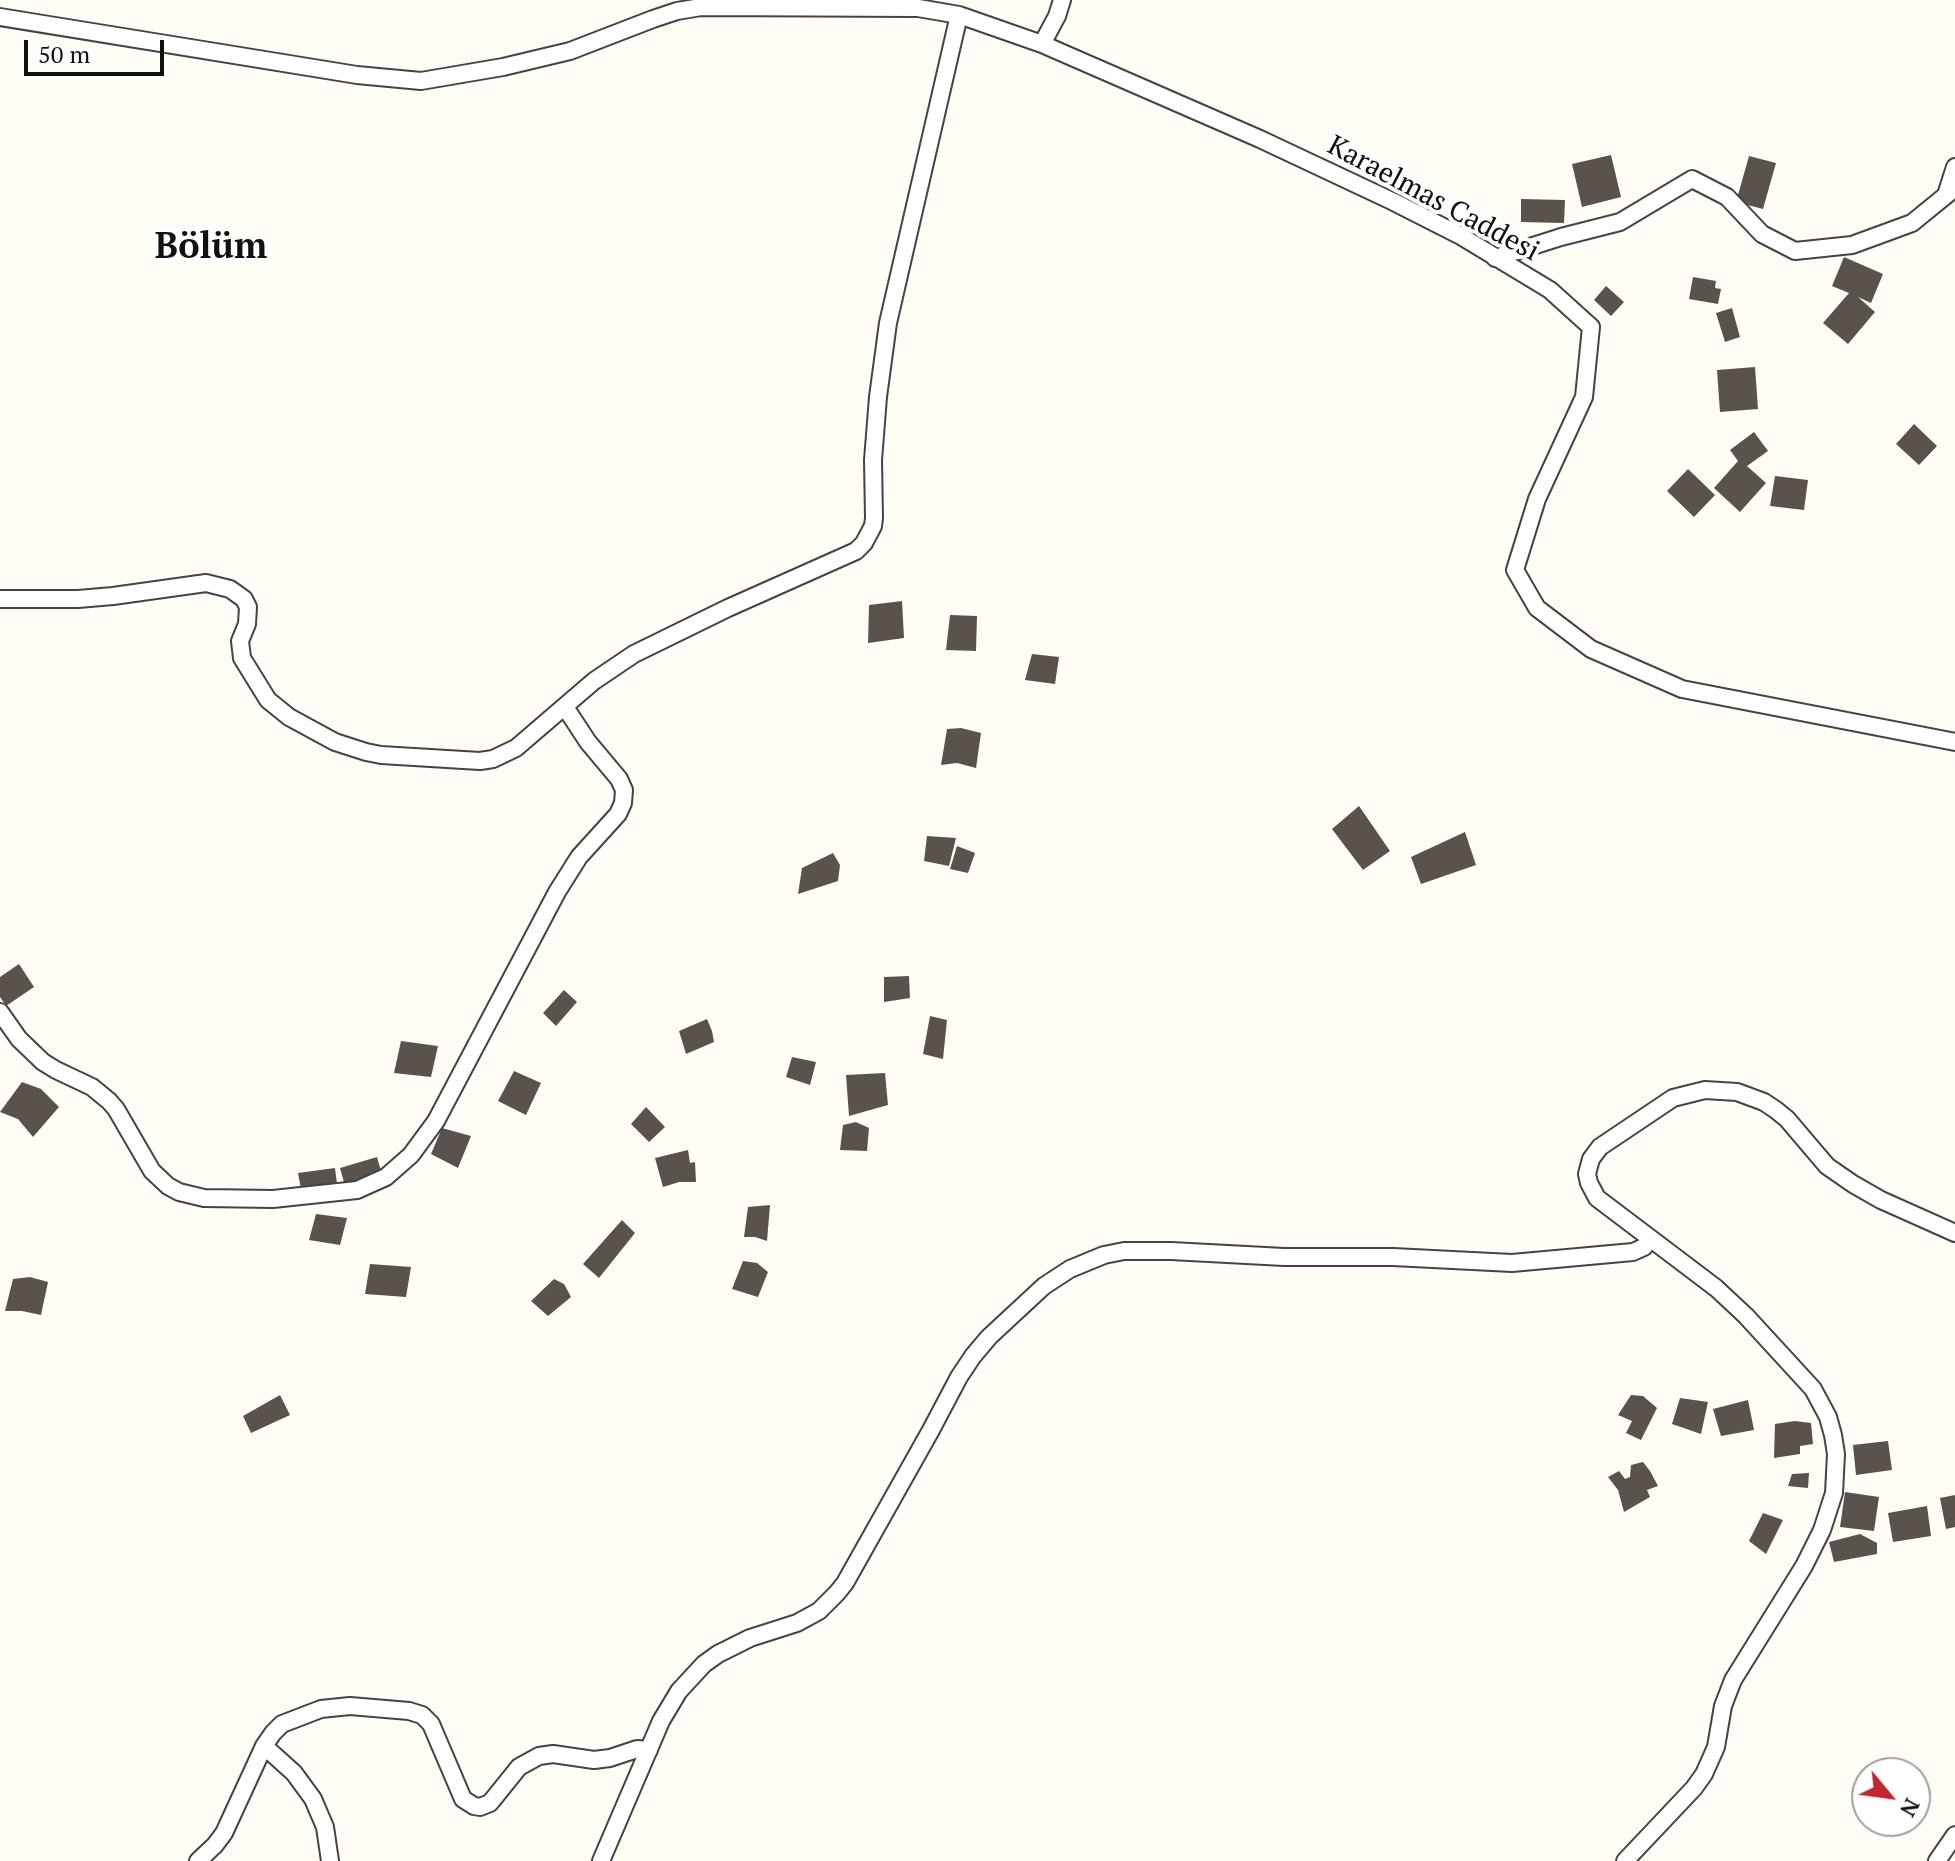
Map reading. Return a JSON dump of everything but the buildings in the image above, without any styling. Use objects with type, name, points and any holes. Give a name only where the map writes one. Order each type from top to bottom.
[{"type":"street","points":[[1042,44],[1062,0]]},
{"type":"street","name":"Karaelmas Caddesi","points":[[0,17],[357,75],[421,81],[503,67],[570,51],[653,19],[701,7],[918,8],[959,15],[1042,44],[1247,133],[1459,235],[1550,290],[1591,327],[1584,397],[1537,499],[1515,570],[1537,608],[1591,649],[1682,689],[1955,742]]},
{"type":"street","points":[[0,599],[113,596],[206,583],[230,589],[244,599],[248,607],[249,615],[240,641],[246,666],[268,700],[289,717],[317,734],[350,748],[381,755],[493,759],[516,748],[606,672],[634,654],[728,608],[847,556],[864,543],[874,518],[873,460],[888,323],[959,15]]},
{"type":"street","points":[[1495,258],[1620,222],[1692,179],[1727,197],[1762,234],[1795,251],[1852,245],[1912,223],[1950,192],[1955,167]]},
{"type":"street","points":[[0,1012],[19,1039],[43,1062],[92,1087],[109,1101],[152,1171],[179,1192],[204,1198],[273,1199],[357,1190],[386,1177],[411,1155],[436,1121],[557,892],[579,857],[618,814],[623,803],[624,790],[619,779],[588,742],[565,707]]},
{"type":"street","points":[[1625,1861],[1704,1774],[1716,1747],[1723,1706],[1733,1680],[1813,1549],[1829,1512],[1836,1474],[1833,1435],[1828,1417],[1813,1389],[1716,1288],[1597,1198],[1587,1174],[1591,1159],[1600,1147],[1673,1098],[1705,1090],[1737,1092],[1764,1102],[1787,1119],[1827,1166],[1881,1200],[1955,1233]]},
{"type":"street","points":[[601,1861],[661,1721],[691,1677],[718,1654],[741,1642],[808,1618],[837,1593],[973,1356],[1044,1286],[1070,1269],[1104,1255],[1124,1251],[1512,1263],[1633,1252],[1644,1247],[1650,1239]]},
{"type":"street","points":[[198,1861],[224,1833],[264,1746],[282,1724],[321,1709],[350,1706],[422,1715],[431,1724],[463,1799],[480,1807],[494,1799],[519,1767],[539,1756],[553,1754],[594,1760],[637,1749],[649,1750]]},
{"type":"street","points":[[264,1746],[294,1773],[313,1799],[325,1827],[330,1861]]},
{"type":"street","points":[[1937,1861],[1955,1835]]},
{"type":"district","name":"Bölüm","points":[[211,248]]}]
